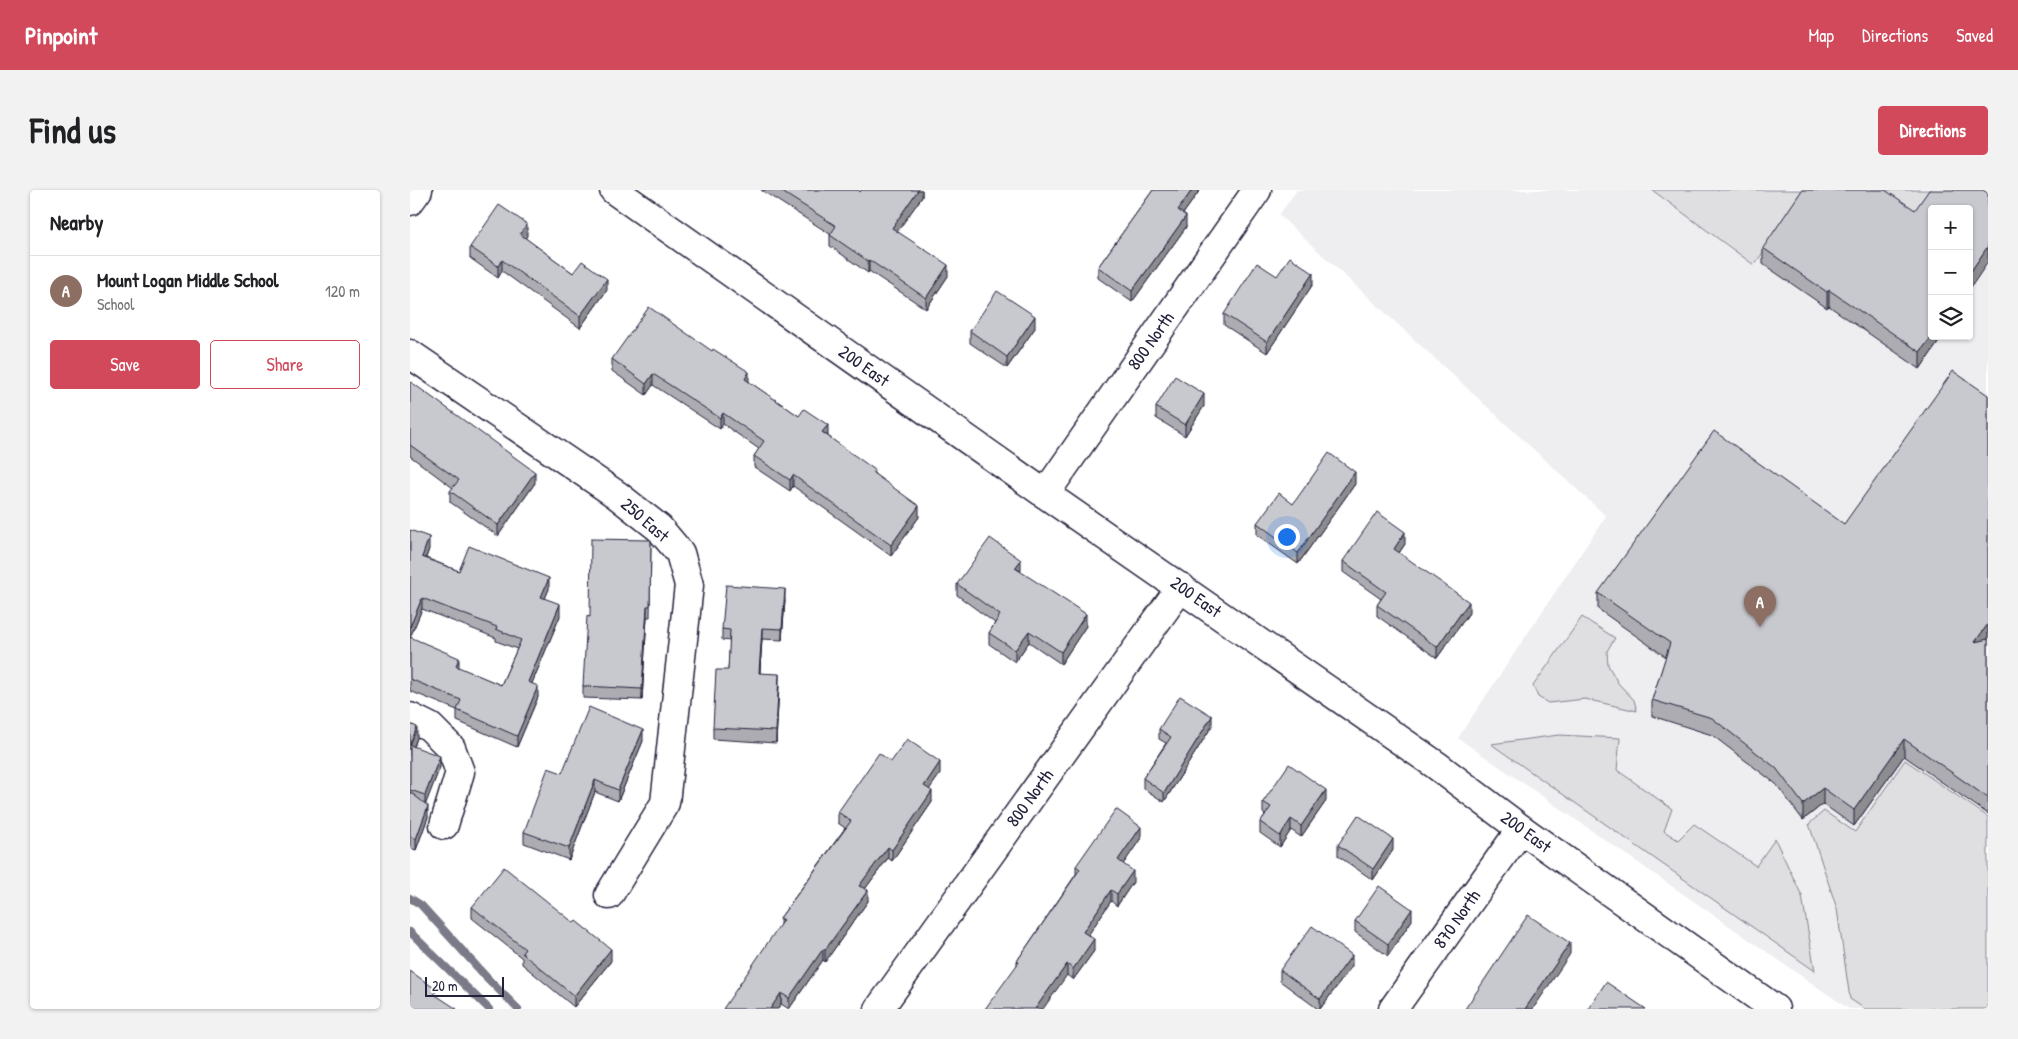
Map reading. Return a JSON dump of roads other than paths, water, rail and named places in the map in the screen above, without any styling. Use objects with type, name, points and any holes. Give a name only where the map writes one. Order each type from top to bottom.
[{"type":"street","points":[[410,201],[418,190]]},
{"type":"street","name":"200 East","points":[[614,190],[1045,494],[1436,765],[1520,829],[1776,1009]]},
{"type":"street","name":"800 North","points":[[1045,494],[1257,190]]},
{"type":"street","name":"250 East","points":[[410,354],[617,495],[659,528],[680,553],[688,584],[665,803],[609,895]]},
{"type":"street","name":"800 North","points":[[879,1009],[1181,587]]},
{"type":"street","points":[[410,717],[430,727],[451,748],[460,772],[444,826]]},
{"type":"street","name":"870 North","points":[[1393,1009],[1520,829]]},
{"type":"waterway","points":[[410,898],[421,905],[518,1009]]},
{"type":"waterway","points":[[410,932],[489,1009]]},
{"type":"place","name":"Mount Logan Middle School","points":[[1760,627]]}]
